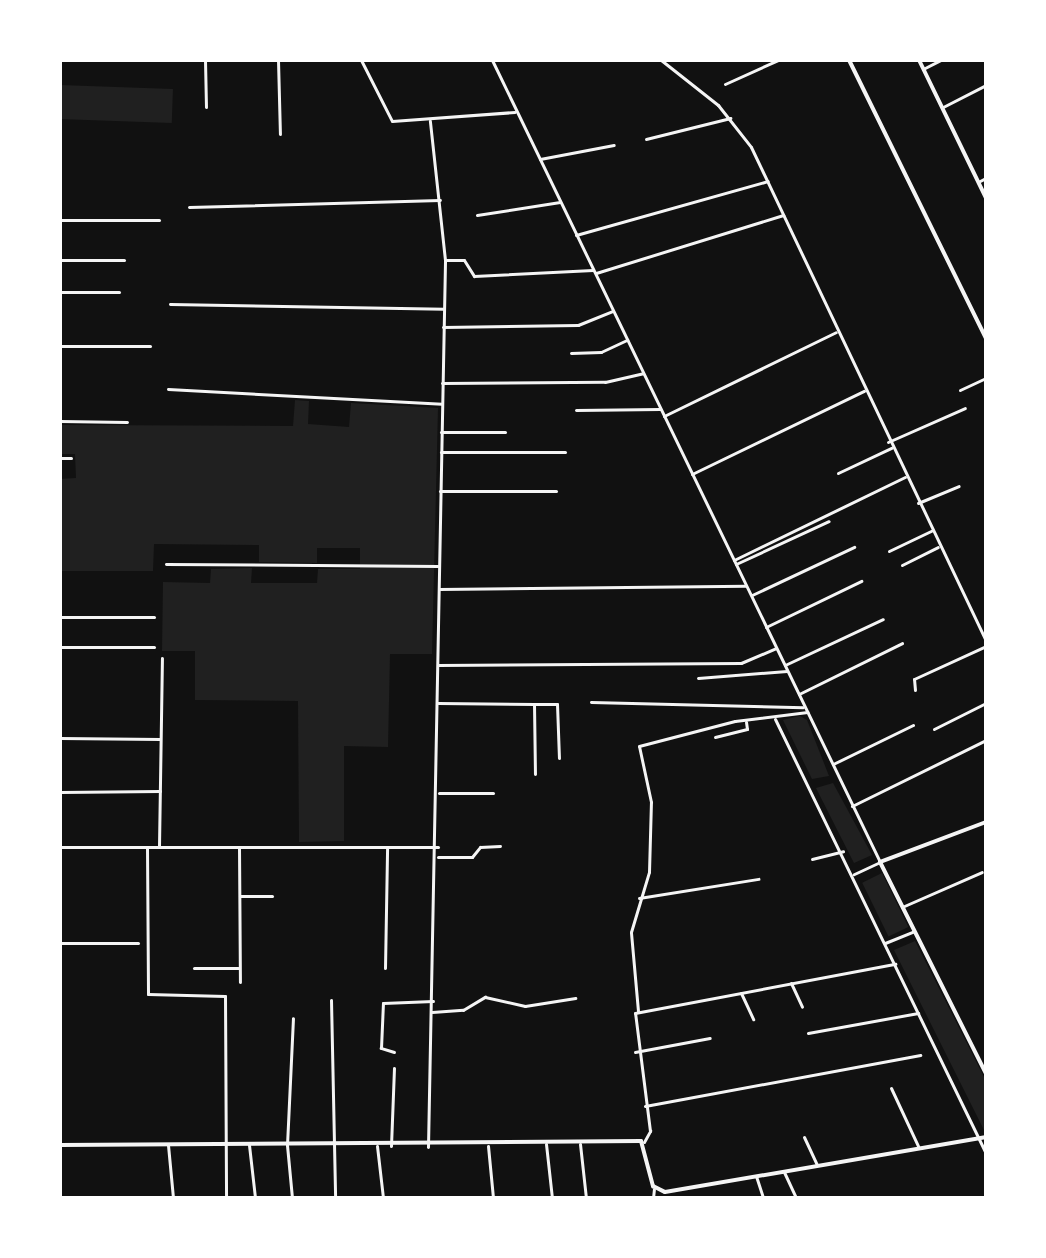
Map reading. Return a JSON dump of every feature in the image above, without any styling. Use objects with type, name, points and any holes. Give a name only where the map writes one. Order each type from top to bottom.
[{"type":"street","points":[[205,60],[206,107]]},
{"type":"street","points":[[278,60],[280,134]]},
{"type":"street","points":[[361,60],[390,119],[430,121],[517,111]]},
{"type":"street","points":[[492,60],[852,806],[986,1074]]},
{"type":"street","points":[[661,60],[730,118],[768,181],[836,332],[986,644],[914,679],[915,690]]},
{"type":"street","points":[[725,84],[778,60]]},
{"type":"street","points":[[849,60],[986,338]]},
{"type":"street","points":[[919,60],[986,198]]},
{"type":"street","points":[[923,69],[941,60]]},
{"type":"street","points":[[942,107],[986,85]]},
{"type":"street","points":[[646,139],[730,118]]},
{"type":"street","points":[[428,1147],[438,857],[439,566],[445,260],[430,121]]},
{"type":"street","points":[[540,159],[614,145]]},
{"type":"street","points":[[978,182],[986,178]]},
{"type":"street","points":[[576,235],[768,181]]},
{"type":"street","points":[[189,207],[440,200]]},
{"type":"street","points":[[477,215],[560,202]]},
{"type":"street","points":[[445,260],[464,260],[474,276],[594,272],[783,215]]},
{"type":"street","points":[[60,220],[159,220]]},
{"type":"street","points":[[60,260],[124,260]]},
{"type":"street","points":[[60,292],[119,292]]},
{"type":"street","points":[[170,304],[444,309]]},
{"type":"street","points":[[443,327],[578,325],[613,310]]},
{"type":"street","points":[[664,416],[836,332]]},
{"type":"street","points":[[571,353],[607,351],[627,340]]},
{"type":"street","points":[[60,346],[150,346]]},
{"type":"street","points":[[442,383],[605,382],[643,373]]},
{"type":"street","points":[[960,390],[986,378]]},
{"type":"street","points":[[168,389],[442,404]]},
{"type":"street","points":[[692,474],[864,391]]},
{"type":"street","points":[[888,442],[965,408]]},
{"type":"street","points":[[576,410],[661,409]]},
{"type":"street","points":[[60,421],[127,422]]},
{"type":"street","points":[[441,432],[505,432]]},
{"type":"street","points":[[838,473],[891,448]]},
{"type":"street","points":[[441,452],[565,452]]},
{"type":"street","points":[[60,458],[71,458]]},
{"type":"street","points":[[735,562],[905,477]]},
{"type":"street","points":[[918,504],[959,486]]},
{"type":"street","points":[[440,491],[556,491]]},
{"type":"street","points":[[735,562],[829,521]]},
{"type":"street","points":[[889,551],[931,531]]},
{"type":"street","points":[[902,565],[939,546]]},
{"type":"street","points":[[751,596],[854,547]]},
{"type":"street","points":[[166,564],[439,566]]},
{"type":"street","points":[[766,627],[861,581]]},
{"type":"street","points":[[439,589],[746,586]]},
{"type":"street","points":[[60,617],[154,617]]},
{"type":"street","points":[[785,666],[883,619]]},
{"type":"street","points":[[799,694],[902,643]]},
{"type":"street","points":[[60,647],[154,647]]},
{"type":"street","points":[[438,665],[741,663],[776,648]]},
{"type":"street","points":[[159,847],[162,658]]},
{"type":"street","points":[[698,678],[787,671]]},
{"type":"street","points":[[591,702],[806,710]]},
{"type":"street","points":[[438,703],[557,704],[559,758]]},
{"type":"street","points":[[934,729],[986,703]]},
{"type":"street","points":[[534,704],[535,774]]},
{"type":"street","points":[[638,1011],[631,932],[650,865],[651,802],[639,746],[746,720],[775,719],[806,710]]},
{"type":"street","points":[[775,719],[843,851],[986,1153]]},
{"type":"street","points":[[715,737],[747,729],[746,720]]},
{"type":"street","points":[[833,765],[913,725]]},
{"type":"street","points":[[60,738],[160,739]]},
{"type":"street","points":[[852,806],[986,740]]},
{"type":"street","points":[[60,792],[160,791]]},
{"type":"street","points":[[439,793],[493,793]]},
{"type":"street","points":[[854,874],[986,822]]},
{"type":"street","points":[[438,857],[472,857],[480,847],[500,846]]},
{"type":"street","points":[[60,847],[438,847]]},
{"type":"street","points":[[147,847],[148,994],[225,996],[220,1145],[226,1198]]},
{"type":"street","points":[[239,847],[240,982]]},
{"type":"street","points":[[385,968],[387,847]]},
{"type":"street","points":[[812,859],[843,851]]},
{"type":"street","points":[[902,907],[982,872]]},
{"type":"street","points":[[639,898],[758,879]]},
{"type":"street","points":[[239,896],[272,896]]},
{"type":"street","points":[[885,943],[914,931]]},
{"type":"street","points":[[60,943],[138,943]]},
{"type":"street","points":[[653,1198],[654,1189],[644,1142],[645,1106],[632,1016],[638,1011],[895,964]]},
{"type":"street","points":[[194,968],[240,968]]},
{"type":"street","points":[[791,983],[802,1007]]},
{"type":"street","points":[[741,992],[753,1019]]},
{"type":"street","points":[[432,1012],[463,1010],[485,997],[525,1006],[575,998]]},
{"type":"street","points":[[331,1000],[329,1146],[335,1198]]},
{"type":"street","points":[[394,1052],[381,1048],[383,1003],[433,1001]]},
{"type":"street","points":[[808,1033],[918,1013]]},
{"type":"street","points":[[292,1198],[287,1145],[293,1018]]},
{"type":"street","points":[[635,1052],[710,1038]]},
{"type":"street","points":[[645,1106],[920,1055]]},
{"type":"street","points":[[391,1146],[394,1068]]},
{"type":"street","points":[[891,1088],[919,1148]]},
{"type":"street","points":[[804,1137],[817,1165]]},
{"type":"street","points":[[654,1189],[756,1176],[986,1137]]},
{"type":"street","points":[[60,1145],[428,1147],[644,1142]]},
{"type":"street","points":[[546,1144],[552,1198]]},
{"type":"street","points":[[580,1144],[586,1198]]},
{"type":"street","points":[[168,1145],[173,1198]]},
{"type":"street","points":[[249,1145],[255,1198]]},
{"type":"street","points":[[377,1146],[383,1198]]},
{"type":"street","points":[[488,1146],[493,1198]]},
{"type":"street","points":[[783,1171],[796,1198]]},
{"type":"street","points":[[756,1176],[763,1198]]},
{"type":"shaded area","points":[[60,85],[173,89],[172,123],[60,119]]},
{"type":"shaded area","points":[[295,400],[309,401],[308,424],[349,427],[351,403],[438,408],[432,654],[390,654],[388,747],[344,746],[344,841],[299,842],[298,701],[195,700],[195,651],[162,651],[163,582],[210,583],[211,569],[252,568],[251,583],[317,583],[318,569],[360,569],[360,548],[317,548],[317,563],[259,562],[259,545],[154,544],[153,571],[60,571],[60,479],[76,478],[75,454],[60,454],[60,425],[293,426]]},
{"type":"shaded area","points":[[800,716],[807,720],[829,776],[812,779],[783,720]]},
{"type":"shaded area","points":[[833,783],[872,855],[854,863],[816,788]]},
{"type":"shaded area","points":[[882,873],[908,927],[889,937],[862,883]]},
{"type":"shaded area","points":[[915,941],[986,1081],[986,1134],[894,950]]}]
